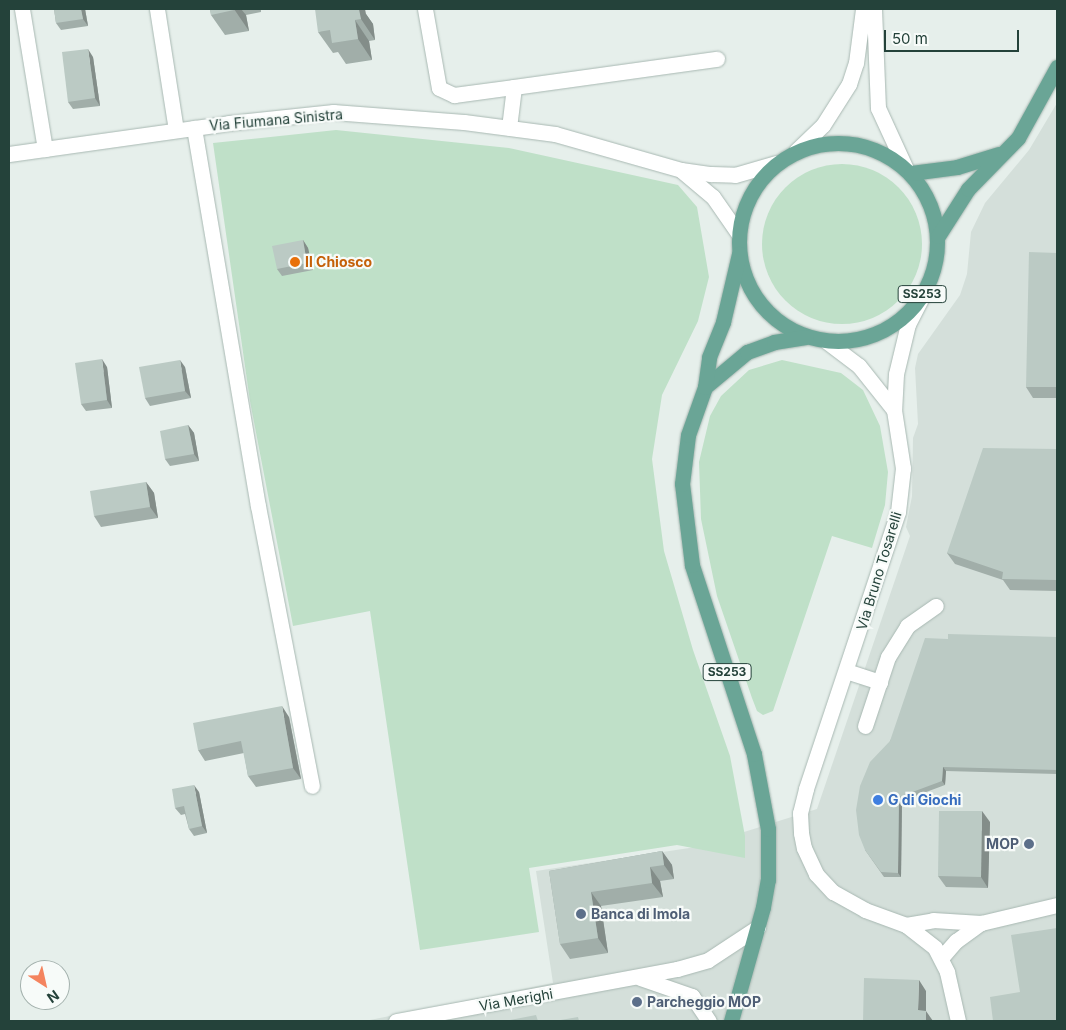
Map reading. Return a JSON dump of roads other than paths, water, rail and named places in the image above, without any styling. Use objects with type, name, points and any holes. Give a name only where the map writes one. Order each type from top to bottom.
[{"type":"main road","name":"SS253","points":[[938,236],[968,189],[1005,152],[1029,122],[1057,67]]},
{"type":"main road","name":"SS253","points":[[842,142],[873,149],[909,171],[925,192],[934,213],[938,236],[935,264],[924,291],[911,310],[879,332],[850,341],[826,341],[808,337],[783,324],[761,306],[750,290],[739,254],[738,233],[744,206],[758,183],[776,163],[796,151],[819,144],[842,142]]},
{"type":"main road","points":[[909,171],[957,167],[1005,152]]},
{"type":"main road","name":"SS253","points":[[731,1021],[758,927],[769,855],[763,794],[742,714],[692,564],[683,509],[683,470],[688,435],[705,387],[709,358],[723,322],[739,254]]},
{"type":"main road","name":"SS253","points":[[705,387],[747,352],[790,338],[808,337]]},
{"type":"street","points":[[22,9],[45,149]]},
{"type":"street","points":[[157,9],[176,130]]},
{"type":"street","points":[[425,9],[436,82],[444,92],[454,95],[717,59]]},
{"type":"street","points":[[796,151],[822,125],[849,84],[856,63],[863,9]]},
{"type":"street","points":[[874,9],[878,108],[909,171]]},
{"type":"street","points":[[509,128],[514,87]]},
{"type":"street","name":"Via Fiumana Sinistra","points":[[9,154],[176,130],[334,112],[555,134],[680,170],[735,175],[776,163]]},
{"type":"street","points":[[194,128],[258,506],[312,786]]},
{"type":"street","name":"Via Fiumana Sinistra","points":[[680,170],[713,197],[738,233]]},
{"type":"street","name":"Via Bruno Tosarelli","points":[[906,925],[847,902],[825,884],[816,874],[804,848],[800,814],[898,512],[903,468],[894,410],[899,350],[924,291]]},
{"type":"street","name":"Via Bruno Tosarelli","points":[[826,341],[859,366],[894,410]]},
{"type":"street","points":[[865,726],[888,656],[907,626],[936,606]]},
{"type":"street","points":[[846,671],[880,682]]},
{"type":"street","points":[[906,925],[933,920],[981,922],[1057,905]]},
{"type":"street","points":[[941,958],[956,941],[981,922]]},
{"type":"street","points":[[906,925],[926,938],[941,958],[950,983],[958,1021]]},
{"type":"street","name":"Via Merighi","points":[[396,1021],[636,976],[708,960],[758,927]]},
{"type":"street","points":[[636,976],[692,996],[709,1021]]},
{"type":"place","name":"Il Chiosco","points":[[295,262]]},
{"type":"place","name":"G di Giochi","points":[[878,800]]},
{"type":"place","name":"MOP","points":[[1029,844]]},
{"type":"place","name":"Banca di Imola","points":[[581,914]]},
{"type":"place","name":"Parcheggio MOP","points":[[637,1002]]}]
